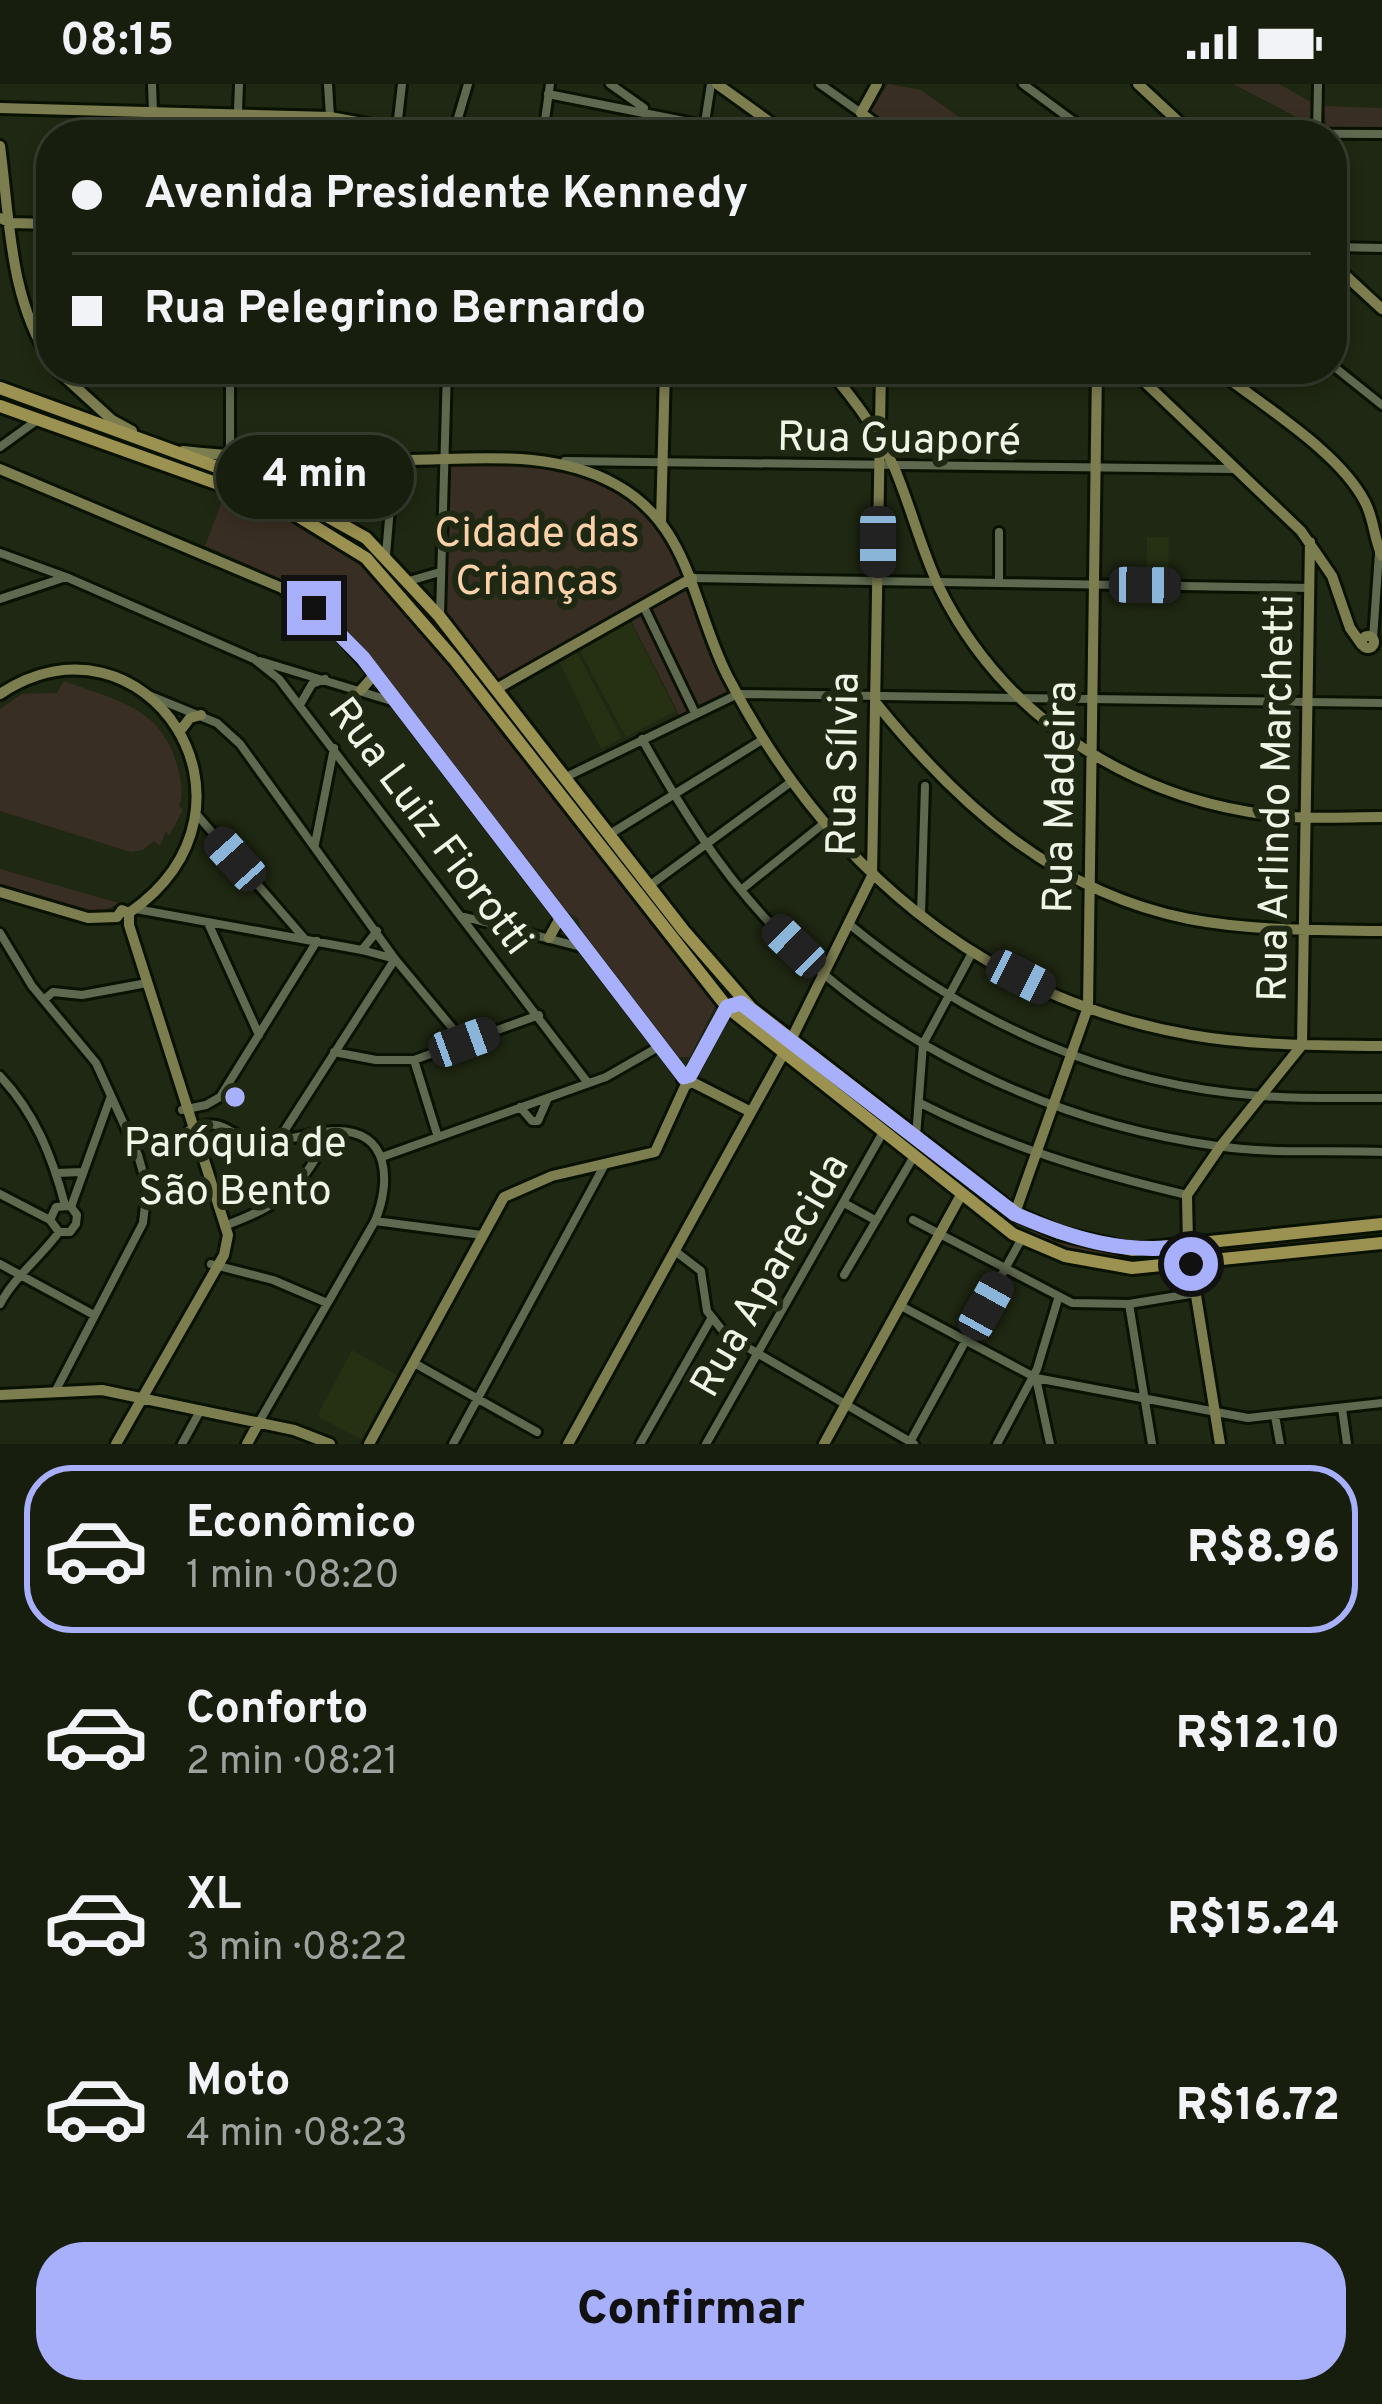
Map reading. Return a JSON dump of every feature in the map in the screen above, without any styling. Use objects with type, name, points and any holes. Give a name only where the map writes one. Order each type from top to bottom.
[{"type":"main road","points":[[0,388],[294,496],[349,526],[386,555],[440,616],[751,1008],[1015,1214],[1059,1233],[1112,1247],[1188,1246],[1382,1224]]},
{"type":"main road","points":[[0,406],[283,507],[366,558],[727,1007],[913,1158],[1022,1238],[1065,1256],[1115,1267],[1191,1264],[1382,1243]]},
{"type":"main road","points":[[396,590],[409,581]]},
{"type":"main road","points":[[422,622],[435,622],[440,616]]},
{"type":"main road","points":[[722,976],[727,1007]]},
{"type":"main road","points":[[727,1007],[736,1003],[751,1008]]},
{"type":"main road","points":[[783,1055],[785,1036]]},
{"type":"main road","points":[[961,1195],[980,1190]]},
{"type":"main road","points":[[1015,1214],[1022,1238]]},
{"type":"main road","points":[[1331,1249],[1333,1239],[1349,1228]]},
{"type":"street","points":[[152,84],[153,111]]},
{"type":"street","points":[[238,84],[238,120]]},
{"type":"street","points":[[328,84],[329,117]]},
{"type":"street","points":[[398,120],[402,84]]},
{"type":"street","points":[[457,120],[468,84]]},
{"type":"street","points":[[610,84],[650,113]]},
{"type":"street","points":[[706,120],[714,84],[766,120]]},
{"type":"street","points":[[820,84],[870,120]]},
{"type":"street","points":[[861,113],[877,84]]},
{"type":"street","points":[[1023,84],[1072,120]]},
{"type":"street","points":[[1138,84],[1177,120]]},
{"type":"street","points":[[1317,120],[1318,84]]},
{"type":"street","points":[[545,120],[549,89],[672,120]]},
{"type":"street","points":[[0,108],[348,120]]},
{"type":"street","points":[[1347,134],[1382,134]]},
{"type":"street","points":[[0,146],[6,258],[35,335]]},
{"type":"street","points":[[5,220],[36,223]]},
{"type":"street","points":[[1347,247],[1382,248]]},
{"type":"street","points":[[1347,277],[1382,309]]},
{"type":"street","points":[[1347,377],[1382,405]]},
{"type":"street","points":[[230,384],[230,456]]},
{"type":"street","points":[[440,616],[447,384]]},
{"type":"street","points":[[662,521],[664,384]]},
{"type":"street","points":[[839,384],[879,436],[953,615],[1014,697],[1090,754],[1193,800],[1308,818],[1382,817]]},
{"type":"street","name":"Rua Sílvia","points":[[785,1036],[824,972],[872,876],[881,384]]},
{"type":"street","name":"Rua Madeira","points":[[1015,1214],[1088,1007],[1097,384]]},
{"type":"street","points":[[1147,384],[1310,542],[1332,576],[1350,628],[1372,642],[1380,554],[1371,515],[1352,482],[1235,384]]},
{"type":"street","points":[[48,405],[61,400],[71,386],[112,420],[148,440]]},
{"type":"street","points":[[0,447],[37,420]]},
{"type":"street","points":[[173,450],[230,456],[558,461],[611,482],[662,521],[692,578],[725,670],[762,740],[791,782],[872,876],[921,915],[973,951],[1088,1007],[1192,1035],[1302,1045],[1382,1046]]},
{"type":"street","points":[[386,555],[394,460]]},
{"type":"street","name":"Rua Guaporé","points":[[558,461],[1239,470]]},
{"type":"street","points":[[0,469],[282,588],[329,622],[375,674],[581,947],[688,1079],[751,1112]]},
{"type":"street","points":[[999,532],[999,580]]},
{"type":"street","name":"Rua Arlindo Marchetti","points":[[1187,1196],[1302,1045],[1310,542]]},
{"type":"street","name":"Rua Luiz Fiorotti","points":[[0,554],[66,577],[254,659],[301,703],[588,1083]]},
{"type":"street","points":[[409,581],[440,572]]},
{"type":"street","points":[[0,599],[66,577]]},
{"type":"street","points":[[498,688],[692,578],[1310,588]]},
{"type":"street","points":[[643,604],[694,713]]},
{"type":"street","points":[[254,659],[396,702]]},
{"type":"street","points":[[0,694],[57,670],[96,673],[201,715],[240,744],[395,959],[464,1042]]},
{"type":"street","points":[[361,690],[375,674]]},
{"type":"street","points":[[301,703],[312,684],[326,679]]},
{"type":"street","points":[[126,917],[172,874],[198,815],[196,776],[180,731],[145,694]]},
{"type":"street","points":[[566,777],[738,694],[876,700],[1014,697],[1382,703]]},
{"type":"street","points":[[876,700],[922,760],[965,802],[1026,848],[1088,884],[1185,918],[1306,930],[1382,931]]},
{"type":"street","points":[[180,731],[190,718],[201,715]]},
{"type":"street","points":[[641,739],[706,845],[767,920],[824,972],[923,1043],[1052,1104],[1117,1125],[1220,1147],[1382,1152]]},
{"type":"street","points":[[610,834],[762,740]]},
{"type":"street","points":[[315,845],[334,748]]},
{"type":"street","points":[[650,886],[791,782]]},
{"type":"street","points":[[921,915],[925,786]]},
{"type":"street","points":[[198,815],[305,939]]},
{"type":"street","points":[[299,823],[320,817]]},
{"type":"street","points":[[741,890],[823,824]]},
{"type":"street","points":[[192,834],[212,833]]},
{"type":"street","points":[[2,894],[88,918],[209,924],[395,959]]},
{"type":"street","points":[[268,933],[281,912]]},
{"type":"street","points":[[116,1444],[228,1244],[126,917]]},
{"type":"street","points":[[463,917],[581,947]]},
{"type":"street","points":[[549,938],[560,918]]},
{"type":"street","points":[[850,923],[949,997],[1070,1055],[1164,1081],[1261,1096],[1382,1098]]},
{"type":"street","points":[[209,924],[259,1035]]},
{"type":"street","points":[[489,948],[503,926]]},
{"type":"street","points":[[362,950],[377,931]]},
{"type":"street","points":[[0,933],[45,1000],[89,1052],[144,1174],[147,1211],[56,1392]]},
{"type":"street","points":[[186,1110],[220,1097],[317,941]]},
{"type":"street","points":[[916,1138],[923,1043],[973,951]]},
{"type":"street","points":[[278,1140],[395,959]]},
{"type":"street","points":[[45,1000],[53,992],[82,995],[144,984]]},
{"type":"street","points":[[54,1010],[82,995]]},
{"type":"street","points":[[369,1444],[509,1193],[552,1177],[655,1152],[727,1007]]},
{"type":"street","points":[[334,1052],[376,1060],[414,1060],[539,1015]]},
{"type":"street","points":[[382,1157],[588,1083],[660,1046]]},
{"type":"street","points":[[572,1442],[783,1055]]},
{"type":"street","points":[[414,1060],[437,1135]]},
{"type":"street","points":[[0,1076],[38,1127],[68,1206],[77,1214],[70,1232],[59,1232]]},
{"type":"street","points":[[68,1206],[111,1096]]},
{"type":"street","points":[[520,1107],[538,1120],[548,1097]]},
{"type":"street","points":[[920,1103],[1035,1152],[1187,1196],[1188,1246],[1220,1444]]},
{"type":"street","points":[[290,1120],[311,1135]]},
{"type":"street","points":[[192,1129],[217,1123],[250,1139],[278,1140],[330,1131],[358,1136],[382,1157],[386,1182],[375,1221],[247,1444]]},
{"type":"street","points":[[97,1130],[110,1124],[126,1129]]},
{"type":"street","points":[[223,1226],[262,1212],[287,1195],[308,1174],[330,1131]]},
{"type":"street","name":"Rua Aparecida","points":[[706,1444],[883,1133]]},
{"type":"street","points":[[844,1276],[913,1158]]},
{"type":"street","points":[[454,1444],[604,1166]]},
{"type":"street","points":[[57,1173],[82,1172]]},
{"type":"street","points":[[0,1194],[50,1220],[59,1232]]},
{"type":"street","points":[[824,1444],[961,1195]]},
{"type":"street","points":[[844,1203],[875,1220]]},
{"type":"street","points":[[50,1220],[56,1207],[68,1206]]},
{"type":"street","points":[[913,1220],[1058,1298],[1083,1305],[1129,1304],[1196,1293]]},
{"type":"street","points":[[375,1221],[482,1235]]},
{"type":"street","points":[[0,1304],[59,1232]]},
{"type":"street","points":[[674,1250],[700,1271],[704,1304],[726,1335],[911,1443],[1022,1238]]},
{"type":"street","points":[[0,1264],[94,1315]]},
{"type":"street","points":[[214,1266],[273,1280],[327,1304]]},
{"type":"street","points":[[997,1444],[1035,1378],[1058,1298]]},
{"type":"street","points":[[1129,1304],[1152,1444]]},
{"type":"street","points":[[901,1306],[1035,1378],[1248,1418],[1382,1402]]},
{"type":"street","points":[[640,1444],[711,1319]]},
{"type":"street","points":[[414,1363],[537,1432]]},
{"type":"street","points":[[1035,1378],[1050,1443],[1060,1444]]},
{"type":"street","points":[[0,1395],[102,1390],[259,1422],[330,1444]]},
{"type":"street","points":[[1342,1408],[1347,1444]]},
{"type":"street","points":[[182,1444],[200,1409]]},
{"type":"street","points":[[1275,1416],[1280,1444]]},
{"type":"shaded area","points":[[1147,537],[1169,537],[1168,581],[1146,581]]},
{"type":"shaded area","points":[[629,619],[676,711],[626,737],[578,647]]},
{"type":"shaded area","points":[[575,649],[622,738],[601,749],[558,659]]},
{"type":"shaded area","points":[[352,1350],[398,1376],[362,1440],[317,1416]]},
{"type":"green space","points":[[888,84],[921,90],[963,120],[884,120],[871,111]]},
{"type":"green space","points":[[1233,84],[1279,84],[1311,102],[1310,120]]},
{"type":"green space","points":[[1324,106],[1382,108],[1382,129],[1347,128],[1347,120],[1325,120]]},
{"type":"green space","points":[[0,390],[292,497],[382,555],[402,577],[394,583],[314,520],[0,402]]},
{"type":"green space","name":"Cidade das Crianças","points":[[547,464],[615,486],[663,526],[690,575],[498,681],[442,610],[450,465]]},
{"type":"green space","points":[[225,494],[310,531],[350,556],[383,585],[562,805],[562,811],[715,1006],[690,1057],[677,1057],[665,1044],[582,934],[578,918],[565,911],[357,640],[323,609],[286,585],[205,546]]},
{"type":"green space","points":[[403,579],[719,980],[725,993],[397,584]]},
{"type":"green space","points":[[692,579],[733,692],[680,716],[628,615]]},
{"type":"green space","points":[[64,681],[135,709],[171,748],[183,810],[160,846],[154,841],[131,852],[0,811],[0,709],[22,694],[57,693]]},
{"type":"green space","points":[[0,869],[119,903],[94,916],[0,888]]},
{"type":"green space","points":[[791,1050],[966,1184],[960,1188]]},
{"type":"green space","points":[[1031,1229],[1091,1250],[1179,1255],[1131,1263],[1090,1257],[1030,1235]]},
{"type":"green space","points":[[1319,1236],[1319,1243],[1199,1257],[1198,1250]]},
{"type":"place","name":"Paróquia de São Bento","points":[[235,1097]]},
{"type":"route","points":[[314,608],[363,658],[684,1077],[690,1075],[727,1007],[741,1003],[1015,1214],[1059,1233],[1112,1247],[1188,1246],[1191,1264]]}]
